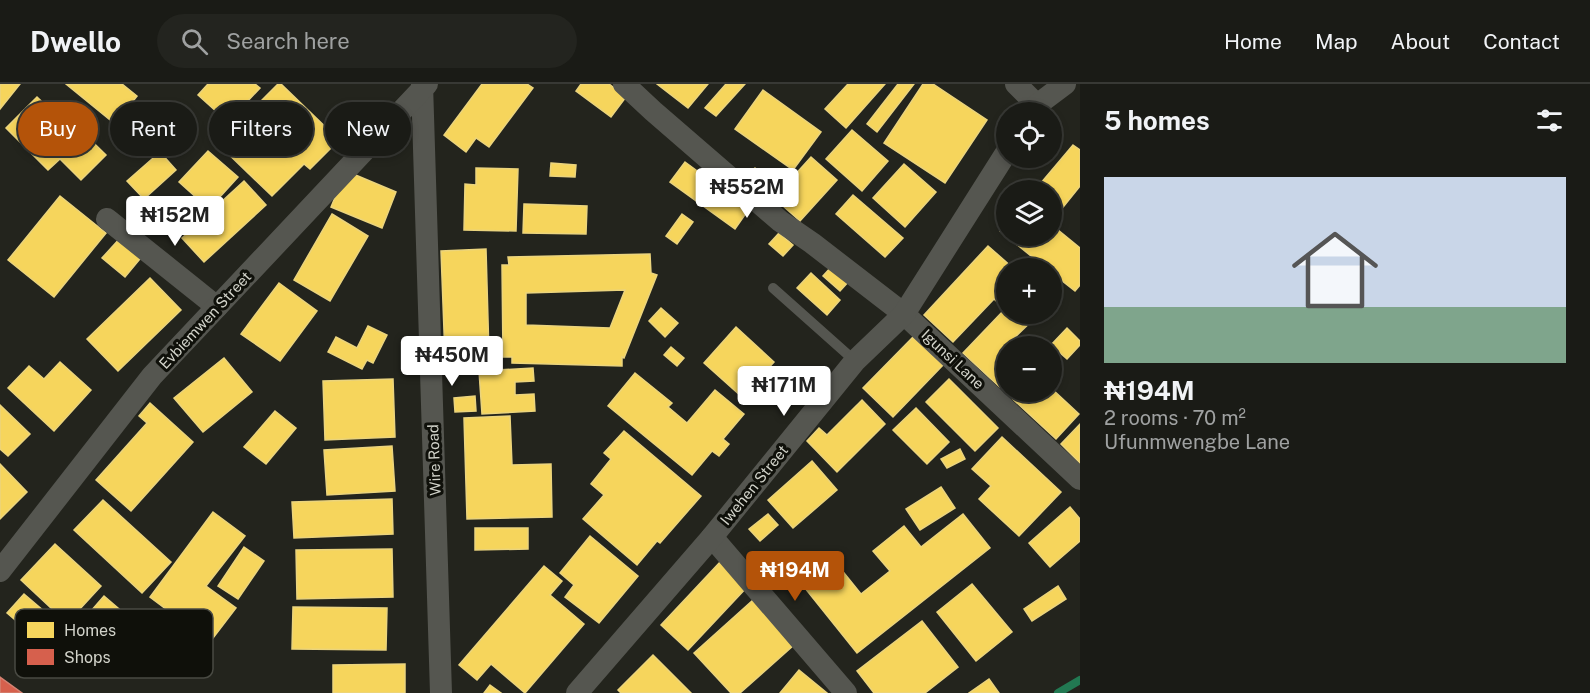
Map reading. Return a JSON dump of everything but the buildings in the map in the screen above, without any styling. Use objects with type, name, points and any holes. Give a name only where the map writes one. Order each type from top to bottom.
[{"type":"street","name":"Igunsi Lane","points":[[624,84],[780,221],[904,314],[1080,479]]},
{"type":"street","points":[[1016,84],[1030,102]]},
{"type":"street","points":[[1043,102],[1065,84]]},
{"type":"street","name":"Evbiemwen Street","points":[[0,571],[152,376],[424,86]]},
{"type":"street","name":"Wire Road","points":[[424,86],[441,693]]},
{"type":"street","name":"Iwehen Street","points":[[577,693],[712,537],[855,361],[904,314],[996,168]]},
{"type":"street","points":[[107,219],[217,307]]},
{"type":"street","points":[[712,537],[846,693]]},
{"type":"lane","points":[[774,288],[855,361]]},
{"type":"waterway","points":[[1058,693],[1080,680]]}]
